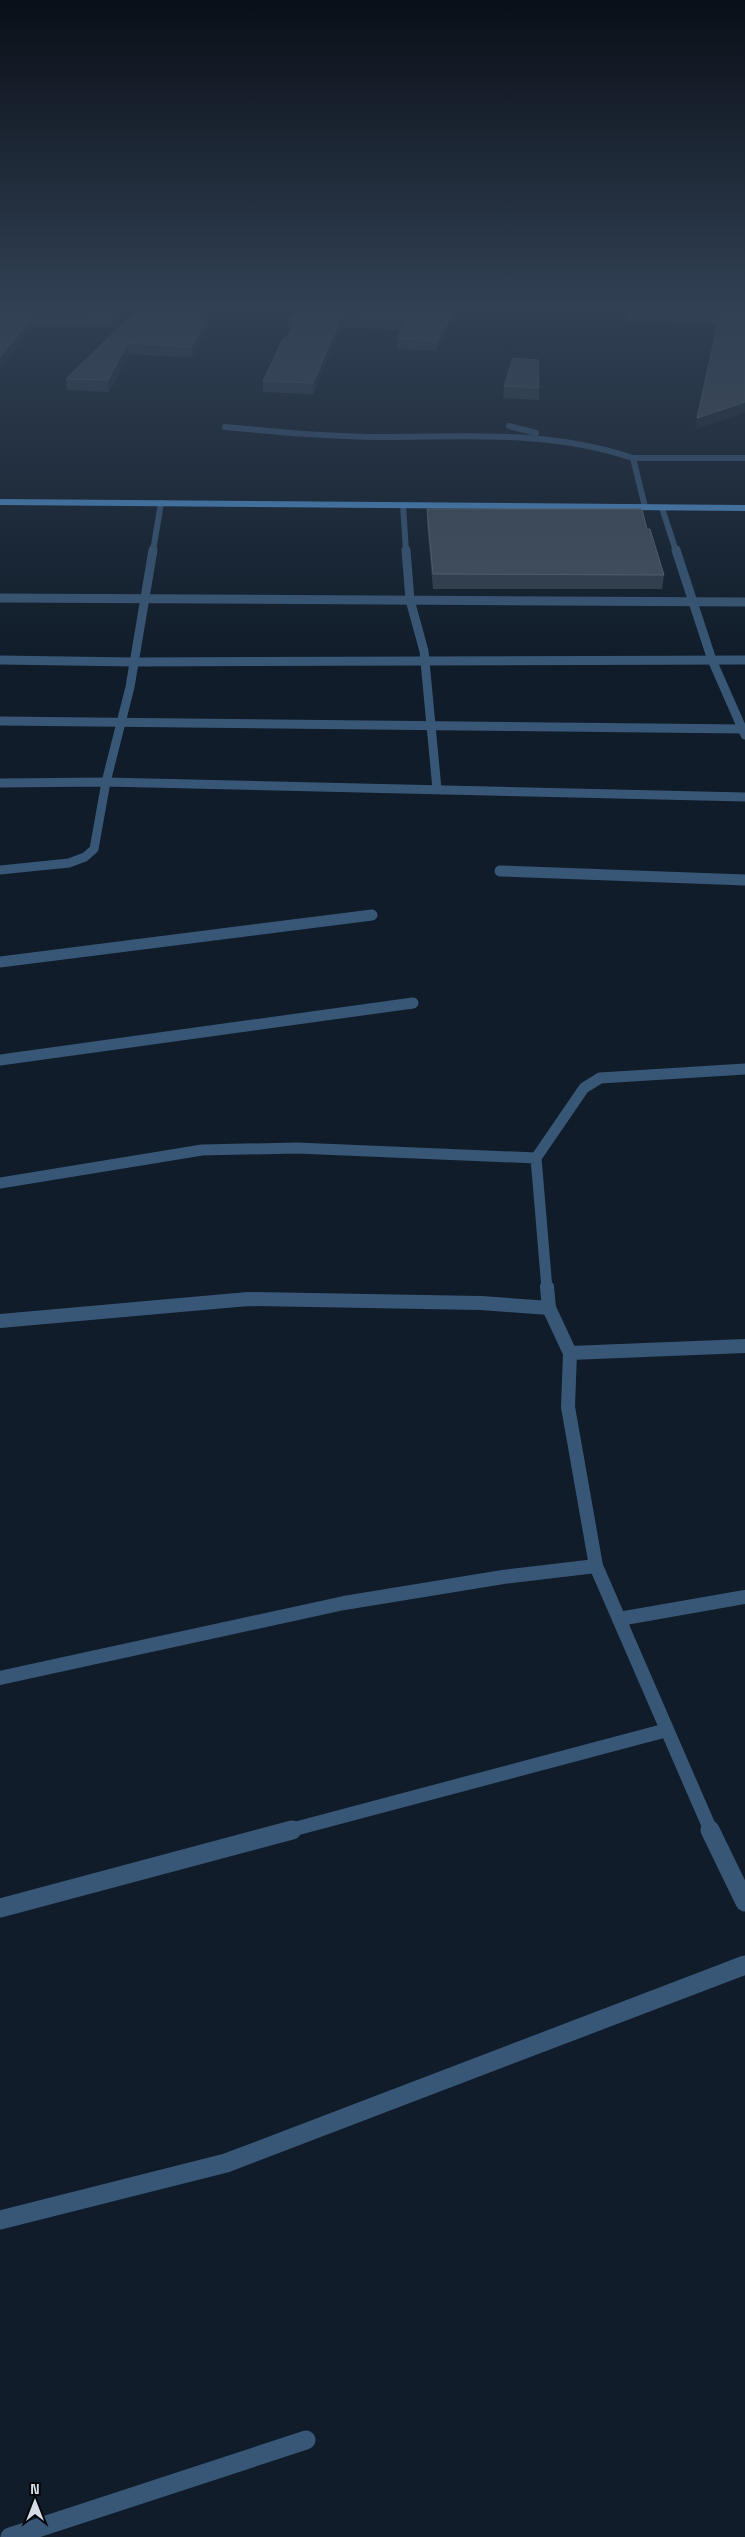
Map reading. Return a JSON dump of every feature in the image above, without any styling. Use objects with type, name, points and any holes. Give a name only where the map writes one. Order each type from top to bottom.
[{"type":"main road","points":[[0,502],[745,508]]},
{"type":"street","points":[[509,426],[617,452],[633,458],[745,458]]},
{"type":"street","points":[[225,427],[354,437],[491,436],[568,440]]},
{"type":"street","points":[[633,458],[645,508]]},
{"type":"street","points":[[0,870],[69,863],[85,857],[94,849],[106,782],[122,722],[134,662],[161,503]]},
{"type":"street","points":[[403,505],[410,600],[425,660],[437,789]]},
{"type":"street","points":[[0,721],[431,724],[744,731],[712,660],[662,508]]},
{"type":"street","points":[[0,598],[745,602]]},
{"type":"street","points":[[0,660],[134,662],[745,660]]},
{"type":"street","points":[[0,783],[106,782],[745,797]]},
{"type":"street","points":[[500,871],[745,880]]},
{"type":"street","points":[[0,962],[372,916]]},
{"type":"street","points":[[0,1060],[413,1003]]},
{"type":"street","points":[[745,1069],[600,1078],[584,1088],[536,1158],[548,1308],[570,1354],[568,1407],[596,1566],[723,1860],[745,1902]]},
{"type":"street","points":[[0,1183],[202,1150],[297,1148],[536,1158]]},
{"type":"street","points":[[0,1321],[248,1299],[481,1303],[548,1308]]},
{"type":"street","points":[[570,1354],[745,1346]]},
{"type":"street","points":[[0,1678],[344,1603],[503,1578],[596,1566]]},
{"type":"street","points":[[619,1620],[745,1597]]},
{"type":"street","points":[[0,1908],[667,1730]]},
{"type":"street","points":[[0,2220],[226,2163],[745,1965]]},
{"type":"street","points":[[10,2537],[306,2440]]},
{"type":"building","points":[[427,509],[642,509],[647,529],[650,529],[664,575],[433,574]]}]
